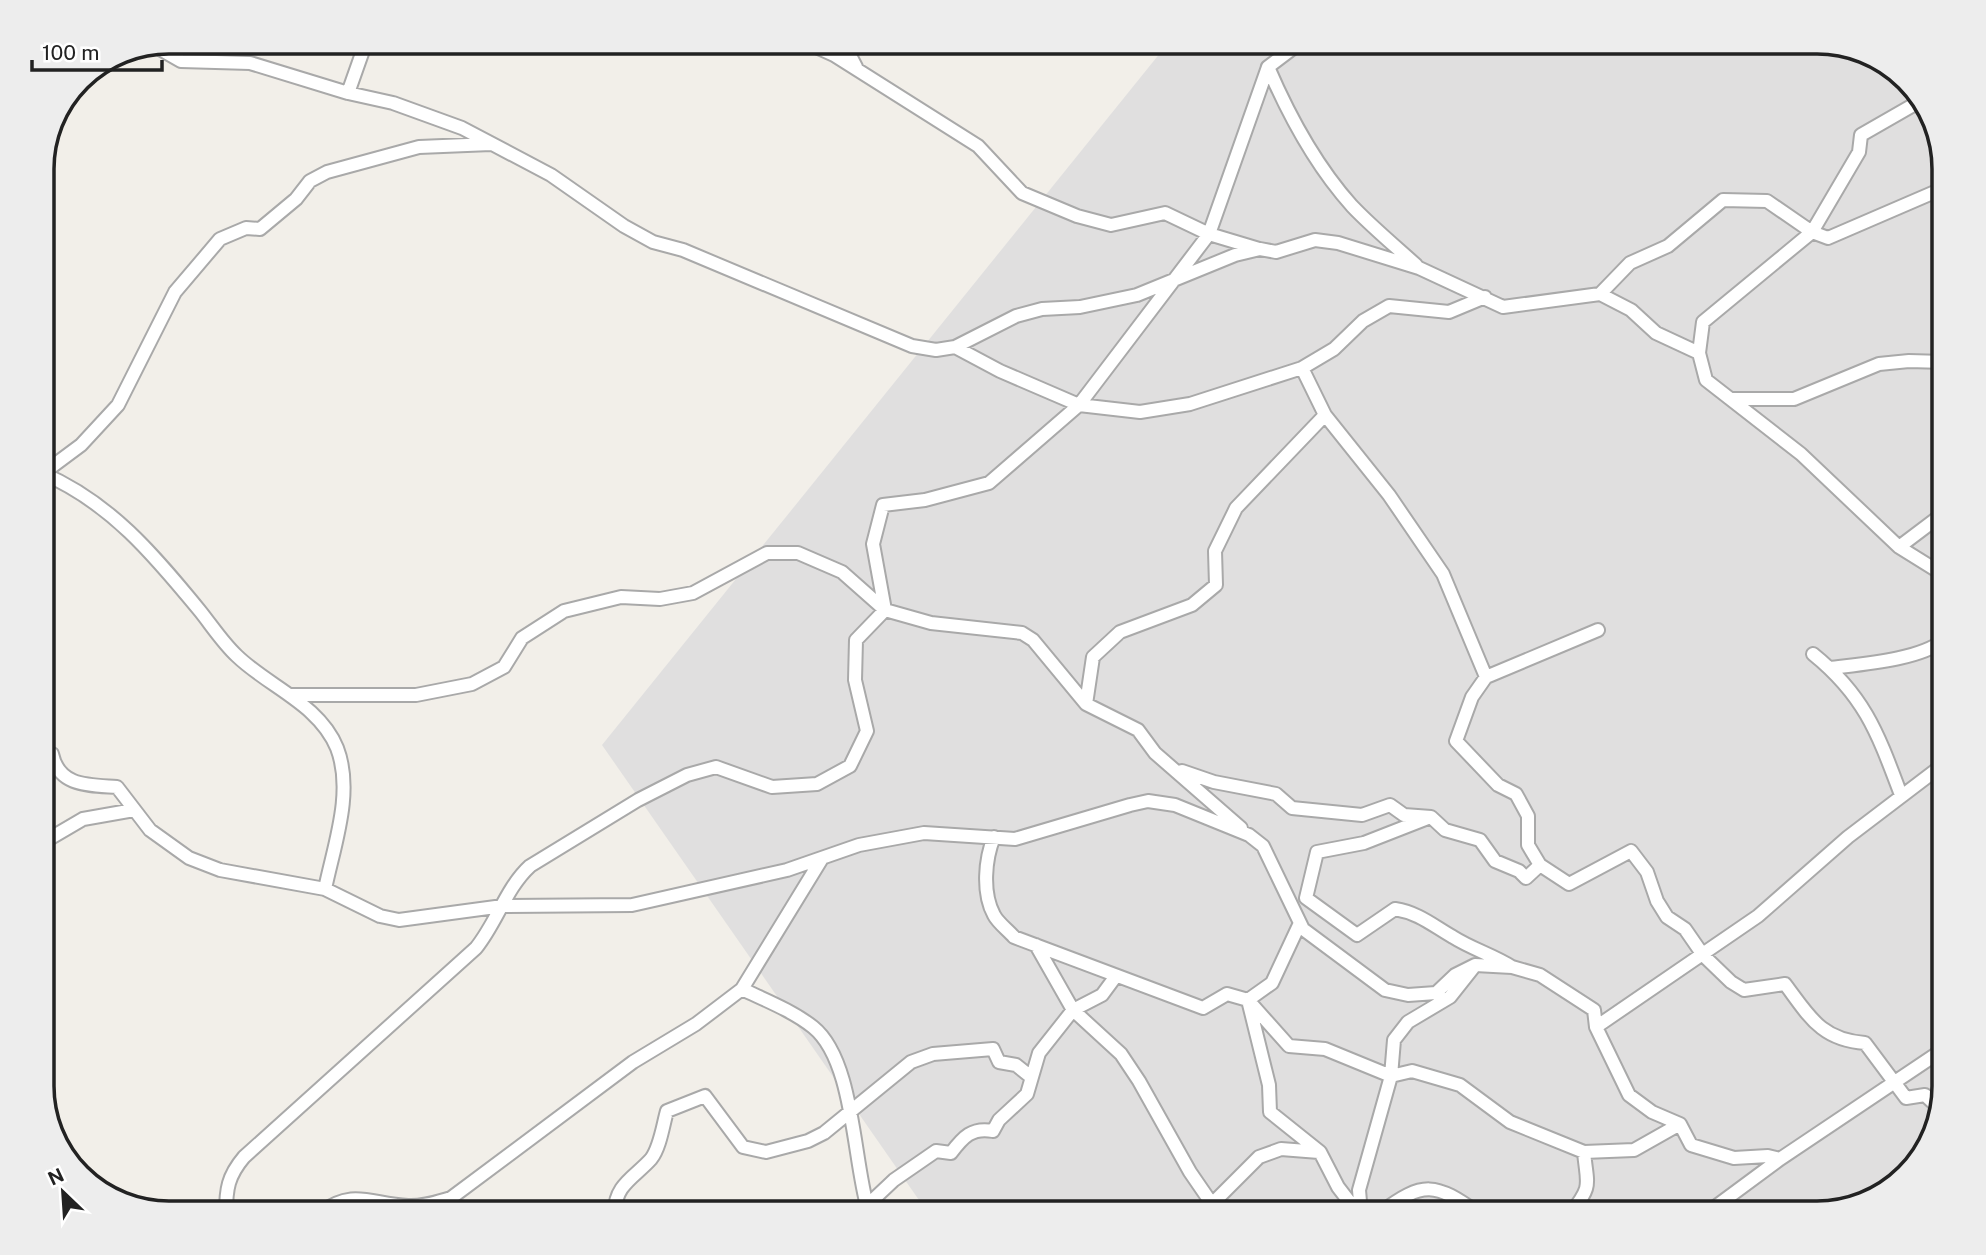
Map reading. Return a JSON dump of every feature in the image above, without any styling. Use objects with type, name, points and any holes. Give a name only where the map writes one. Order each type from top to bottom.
[{"type":"street","points":[[169,54],[181,61],[250,62],[348,93],[393,103],[462,128],[551,175],[624,226],[653,242],[683,250],[912,346],[936,350],[956,347],[1016,316],[1042,309],[1080,307],[1137,295],[1235,255],[1260,249]]},
{"type":"street","points":[[348,93],[362,54]]},
{"type":"street","points":[[827,54],[858,70],[978,146],[1022,192],[1077,216],[1111,225],[1165,213],[1209,234],[1276,252],[1315,240],[1338,243],[1419,268],[1503,307],[1600,294],[1631,310],[1656,333],[1699,353]]},
{"type":"street","points":[[849,54],[858,70]]},
{"type":"street","points":[[885,610],[873,544],[883,505],[925,500],[989,483],[1079,405],[1179,278],[1209,234],[1268,67],[1285,54]]},
{"type":"street","points":[[1268,67],[1281,97],[1323,168],[1352,206],[1419,268]]},
{"type":"street","points":[[1912,106],[1861,135],[1859,152],[1812,232],[1703,322],[1699,353],[1706,380],[1801,454],[1899,547],[1932,568]]},
{"type":"street","points":[[54,466],[81,445],[118,405],[175,292],[219,239],[246,228],[260,229],[296,199],[310,181],[327,172],[419,147],[493,144]]},
{"type":"street","points":[[1600,294],[1630,264],[1668,246],[1723,200],[1768,201],[1812,232],[1828,238],[1932,193]]},
{"type":"street","points":[[956,347],[1000,371],[1079,405],[1140,412],[1190,404],[1302,368],[1334,349],[1363,321],[1390,306],[1449,312],[1485,297]]},
{"type":"street","points":[[1731,399],[1794,399],[1879,364],[1909,360],[1932,361]]},
{"type":"street","points":[[1302,368],[1325,415],[1390,495],[1443,574],[1486,677]]},
{"type":"street","points":[[1086,704],[1093,657],[1120,632],[1192,605],[1216,585],[1215,551],[1236,508],[1325,415]]},
{"type":"street","points":[[54,480],[93,499],[146,546],[237,657],[290,695],[324,725],[337,747],[342,768],[342,805],[325,889]]},
{"type":"street","points":[[1899,547],[1932,522]]},
{"type":"street","points":[[290,695],[416,695],[472,684],[503,667],[522,638],[564,611],[621,597],[660,599],[693,593],[767,553],[798,553],[842,572],[885,610],[931,622],[1022,633],[1034,640],[1086,704],[1138,730],[1155,753],[1263,846],[1303,929],[1385,990],[1408,995],[1436,993],[1455,975],[1475,965],[1512,967]]},
{"type":"street","points":[[226,1201],[226,1186],[244,1157],[477,948],[493,926],[516,879],[530,866],[627,807],[687,775],[716,767],[772,787],[817,784],[850,766],[867,731],[856,680],[856,640],[885,610]]},
{"type":"street","points":[[1598,630],[1486,677],[1472,697],[1456,741],[1498,785],[1516,794],[1528,816],[1528,845],[1541,865],[1569,884],[1631,851],[1647,872],[1657,901],[1667,918],[1685,929],[1703,955],[1731,982],[1744,990],[1785,984],[1815,1024],[1842,1041],[1864,1042],[1906,1098],[1925,1095],[1931,1101]]},
{"type":"street","points":[[1830,668],[1903,655],[1932,647]]},
{"type":"street","points":[[1813,654],[1830,668],[1870,715],[1901,795]]},
{"type":"street","points":[[54,764],[55,769],[75,785],[117,787],[150,830],[189,858],[210,866],[325,889],[380,916],[399,920],[503,905],[632,905],[821,860],[859,845],[925,833],[1015,839],[1036,836],[1148,802],[1175,805],[1248,835]]},
{"type":"street","points":[[1175,768],[1214,782],[1276,794],[1292,808],[1362,815],[1390,805],[1404,816],[1432,817],[1445,830],[1480,840],[1495,861],[1509,866],[1526,878],[1541,865]]},
{"type":"street","points":[[1596,1027],[1655,984],[1703,955],[1765,909],[1901,795],[1932,773]]},
{"type":"street","points":[[54,836],[83,819],[134,810]]},
{"type":"street","points":[[1432,817],[1364,843],[1317,852],[1306,898],[1357,935],[1395,909],[1407,911],[1425,917],[1453,937],[1512,967],[1541,975],[1594,1010],[1596,1027],[1629,1095],[1652,1112],[1680,1124],[1691,1145],[1734,1158],[1768,1156],[1780,1159]]},
{"type":"street","points":[[994,837],[987,867],[987,887],[994,915],[1014,937],[1203,1008],[1227,994],[1248,1000],[1289,1046],[1325,1049],[1391,1076],[1412,1071],[1460,1085],[1510,1122],[1584,1152],[1634,1150],[1680,1124]]},
{"type":"street","points":[[442,1201],[451,1198],[633,1062],[696,1024],[742,989],[821,860]]},
{"type":"street","points":[[1248,1000],[1272,983],[1300,923]]},
{"type":"street","points":[[1036,945],[1073,1010],[1121,1054],[1206,1201]]},
{"type":"street","points":[[1359,1201],[1359,1190],[1391,1076],[1394,1040],[1399,1031],[1428,1008],[1450,997],[1475,965]]},
{"type":"street","points":[[874,1201],[894,1180],[936,1151],[950,1153],[965,1134],[982,1129],[993,1131],[999,1120],[1027,1094],[1039,1053],[1073,1010],[1102,995],[1116,976]]},
{"type":"street","points":[[742,989],[814,1028],[831,1048],[842,1073],[863,1201]]},
{"type":"street","points":[[1248,1000],[1269,1086],[1270,1112],[1320,1152],[1338,1187],[1350,1201]]},
{"type":"street","points":[[615,1201],[625,1181],[653,1157],[667,1111],[705,1096],[743,1147],[766,1152],[808,1141],[848,1113],[911,1062],[933,1054],[993,1049],[999,1062],[1016,1065],[1031,1077]]},
{"type":"street","points":[[1723,1201],[1892,1081],[1932,1056]]},
{"type":"street","points":[[1217,1201],[1259,1157],[1281,1149],[1320,1152]]},
{"type":"street","points":[[1580,1201],[1588,1191],[1590,1172],[1584,1152]]},
{"type":"street","points":[[1399,1201],[1417,1190],[1442,1189],[1460,1201]]},
{"type":"street","points":[[336,1201],[351,1197],[377,1201]]},
{"type":"shaded area","points":[[1159,54],[1832,55],[1854,60],[1881,74],[1903,93],[1920,118],[1930,147],[1932,169],[1932,1086],[1928,1116],[1912,1150],[1893,1172],[1868,1189],[1839,1199],[1817,1201],[920,1201],[602,745]]}]
